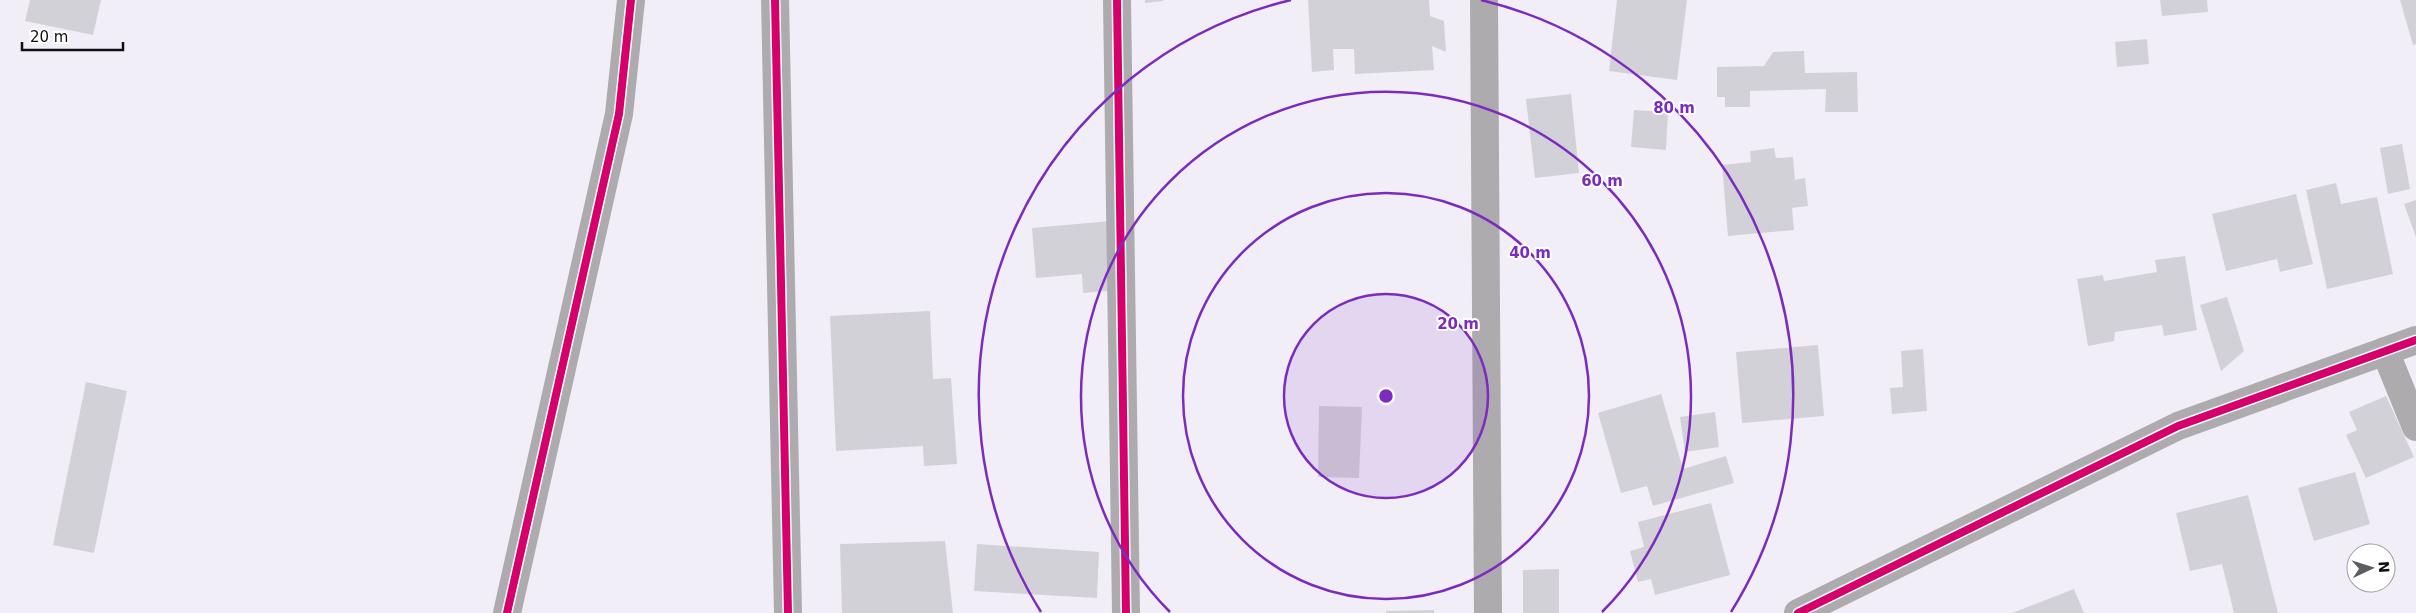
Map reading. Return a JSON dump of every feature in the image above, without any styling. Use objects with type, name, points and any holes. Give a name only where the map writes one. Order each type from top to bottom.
[{"type":"street","points":[[507,613],[619,114],[631,0]]},
{"type":"street","points":[[775,0],[788,613]]},
{"type":"street","points":[[1117,0],[1126,613]]},
{"type":"street","points":[[1484,0],[1488,613]]},
{"type":"street","points":[[1798,613],[2178,426],[2416,340]]},
{"type":"street","points":[[2385,351],[2416,427]]},
{"type":"building","points":[[30,0],[101,0],[93,35],[25,21]]},
{"type":"building","points":[[1145,0],[1163,0],[1163,1],[1145,3]]},
{"type":"building","points":[[1308,0],[1429,0],[1430,16],[1444,21],[1446,52],[1432,46],[1434,70],[1355,74],[1354,49],[1333,49],[1334,70],[1312,72]]},
{"type":"building","points":[[1617,0],[1687,0],[1677,80],[1609,71]]},
{"type":"building","points":[[2160,0],[2207,0],[2208,12],[2162,16]]},
{"type":"building","points":[[2400,0],[2416,0],[2416,44],[2413,45]]},
{"type":"building","points":[[2147,39],[2149,64],[2117,67],[2115,42]]},
{"type":"building","points":[[1804,51],[1805,73],[1857,72],[1858,112],[1825,112],[1826,89],[1750,91],[1750,107],[1725,107],[1725,97],[1717,97],[1717,67],[1764,66],[1773,52]]},
{"type":"building","points":[[1571,94],[1579,173],[1535,178],[1526,99]]},
{"type":"building","points":[[1634,110],[1668,112],[1666,150],[1631,147]]},
{"type":"building","points":[[2402,144],[2410,189],[2388,194],[2380,148]]},
{"type":"building","points":[[1774,148],[1776,158],[1793,157],[1795,180],[1805,178],[1808,206],[1792,208],[1794,230],[1728,236],[1722,165],[1751,162],[1750,151]]},
{"type":"building","points":[[2336,183],[2341,204],[2377,197],[2393,274],[2327,289],[2306,190]]},
{"type":"building","points":[[2296,194],[2313,264],[2280,272],[2277,259],[2226,271],[2212,214]]},
{"type":"building","points":[[2416,200],[2416,237],[2404,204]]},
{"type":"building","points":[[1110,221],[1117,290],[1083,293],[1082,274],[1036,278],[1032,228]]},
{"type":"building","points":[[2185,256],[2197,330],[2164,336],[2162,325],[2115,332],[2114,341],[2088,346],[2077,279],[2103,275],[2104,281],[2157,272],[2155,260]]},
{"type":"building","points":[[2227,297],[2244,351],[2221,371],[2200,305]]},
{"type":"building","points":[[930,311],[933,379],[951,378],[957,464],[924,466],[923,446],[836,451],[830,316]]},
{"type":"building","points":[[1818,345],[1824,416],[1742,423],[1736,352]]},
{"type":"building","points":[[1923,349],[1927,411],[1892,414],[1890,388],[1903,387],[1901,351]]},
{"type":"building","points":[[86,382],[127,391],[94,553],[53,545]]},
{"type":"building","points":[[1661,394],[1683,469],[1726,456],[1734,483],[1653,506],[1647,486],[1621,493],[1598,413]]},
{"type":"building","points":[[2386,396],[2414,457],[2366,478],[2346,435],[2357,430],[2349,412]]},
{"type":"building","points":[[1319,406],[1362,407],[1359,478],[1318,477]]},
{"type":"building","points":[[1715,412],[1719,447],[1685,452],[1680,417]]},
{"type":"building","points":[[2355,472],[2370,524],[2314,541],[2298,488]]},
{"type":"building","points":[[2248,495],[2278,613],[2234,613],[2222,564],[2190,571],[2176,513]]},
{"type":"building","points":[[1711,503],[1730,575],[1655,595],[1651,579],[1638,582],[1630,551],[1644,547],[1638,522]]},
{"type":"building","points":[[945,541],[953,613],[842,613],[840,544]]},
{"type":"building","points":[[977,544],[1099,552],[1097,598],[974,591]]},
{"type":"building","points":[[1559,569],[1559,613],[1523,613],[1523,570]]},
{"type":"building","points":[[2074,589],[2084,613],[2012,613]]},
{"type":"building","points":[[1434,610],[1434,613],[1386,613],[1386,611]]},
{"type":"cycle path","points":[[507,613],[619,114],[631,0]]},
{"type":"cycle path","points":[[775,0],[788,613]]},
{"type":"cycle path","points":[[1117,0],[1126,613]]},
{"type":"cycle path","points":[[1798,613],[2178,426],[2416,340]]}]
